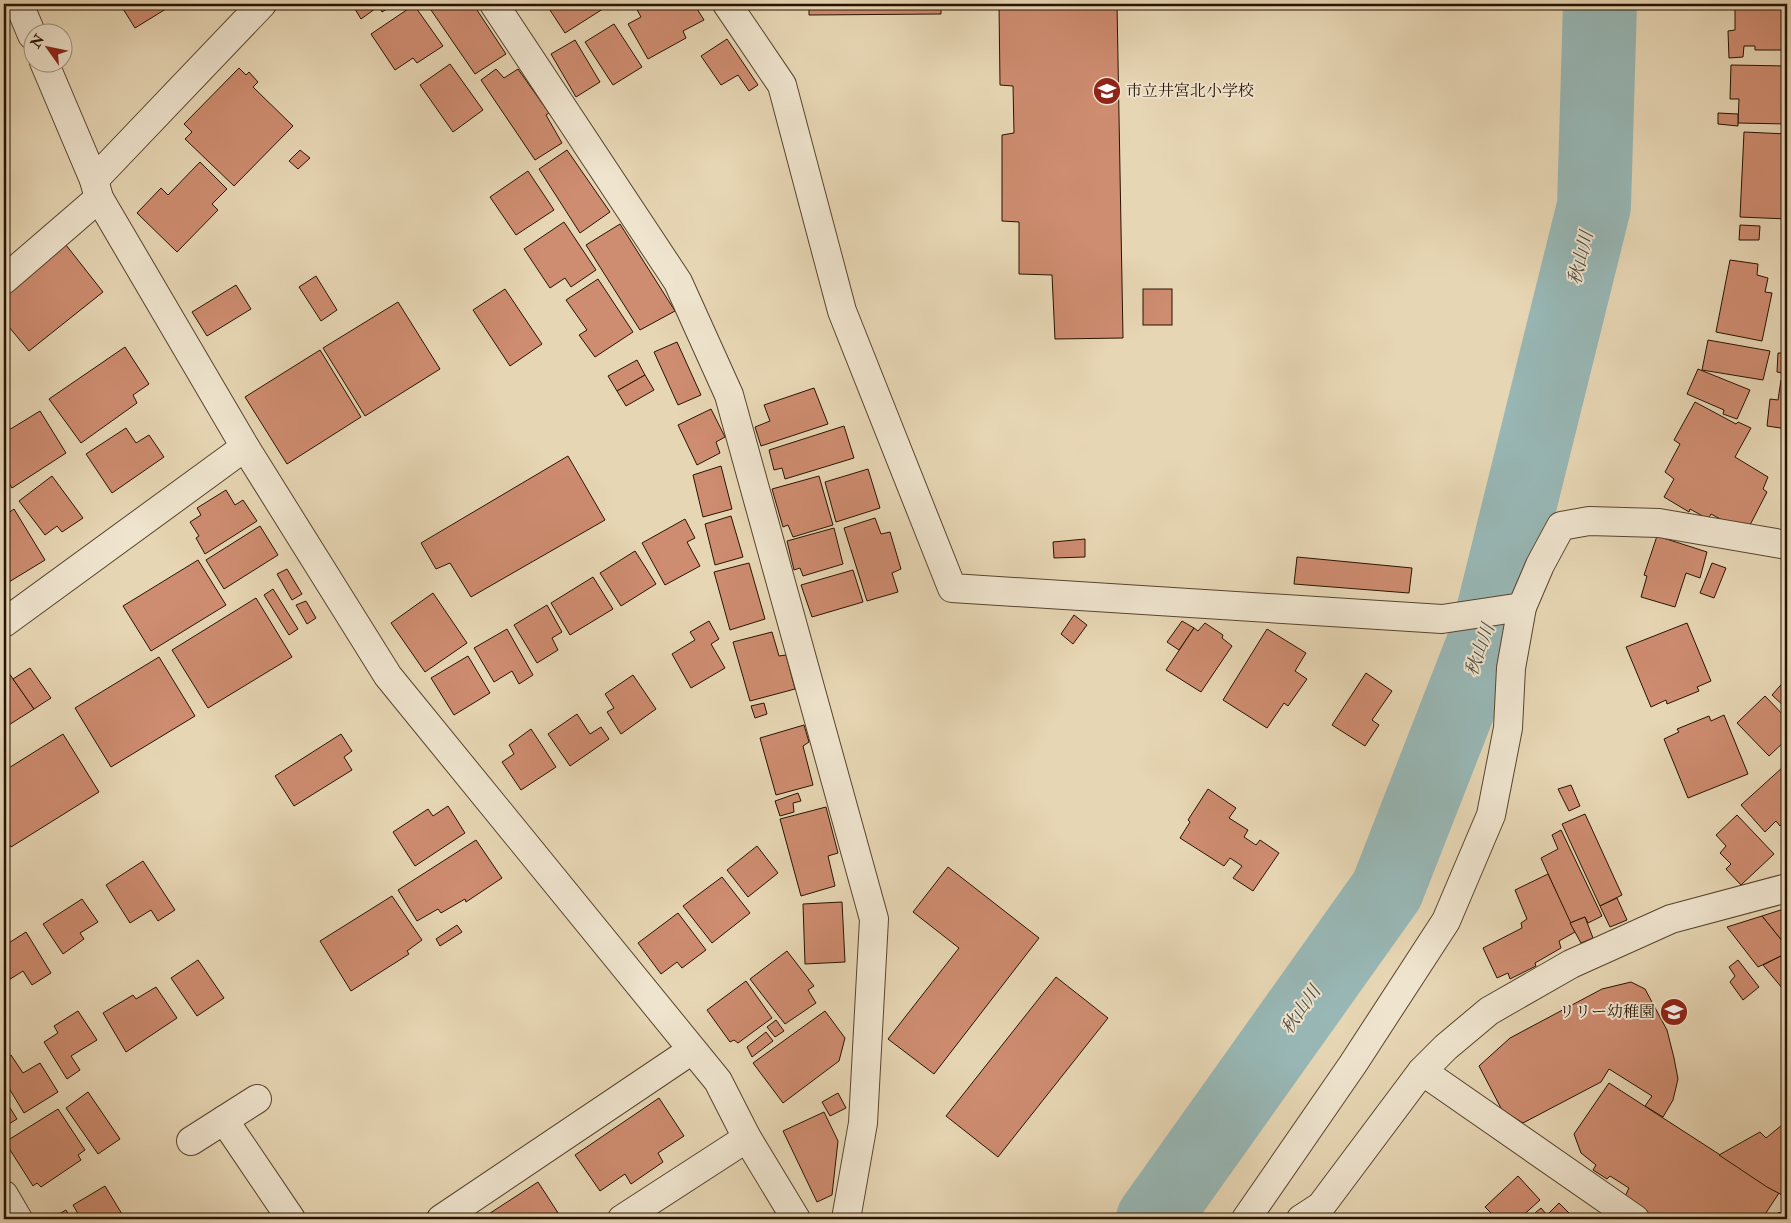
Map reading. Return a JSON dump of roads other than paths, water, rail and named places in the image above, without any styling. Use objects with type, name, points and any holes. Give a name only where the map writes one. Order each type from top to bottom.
[{"type":"street","points":[[19,4],[27,22]]},
{"type":"street","points":[[4,280],[97,189],[262,4]]},
{"type":"street","points":[[494,4],[678,282],[729,395],[874,919],[863,1123],[846,1219]]},
{"type":"street","points":[[727,4],[782,85],[842,311],[952,588],[1442,619],[1522,608]]},
{"type":"street","points":[[48,72],[97,189],[245,447],[388,676],[718,1081],[747,1138],[796,1219]]},
{"type":"street","points":[[4,620],[245,447]]},
{"type":"street","points":[[1246,1219],[1354,1064],[1446,921],[1491,815],[1508,728],[1511,668],[1522,608],[1540,565],[1562,526],[1589,521],[1659,523],[1787,545]]},
{"type":"street","points":[[1301,1219],[1321,1206],[1422,1071],[1446,1047],[1489,1011],[1571,964],[1671,919],[1787,888]]},
{"type":"street","points":[[441,1219],[692,1050]]},
{"type":"street","points":[[1422,1071],[1635,1219]]},
{"type":"street","points":[[191,1141],[256,1099]]},
{"type":"street","points":[[224,1120],[291,1219]]},
{"type":"street","points":[[622,1219],[747,1138]]},
{"type":"street","points":[[4,1195],[18,1219]]},
{"type":"waterway","name":"秋山川","points":[[1153,1219],[1387,890],[1488,632],[1594,206],[1600,4]]},
{"type":"place","name":"市立井宮北小学校","points":[[1107,91]]},
{"type":"place","name":"リリー幼稚園","points":[[1674,1012]]}]
